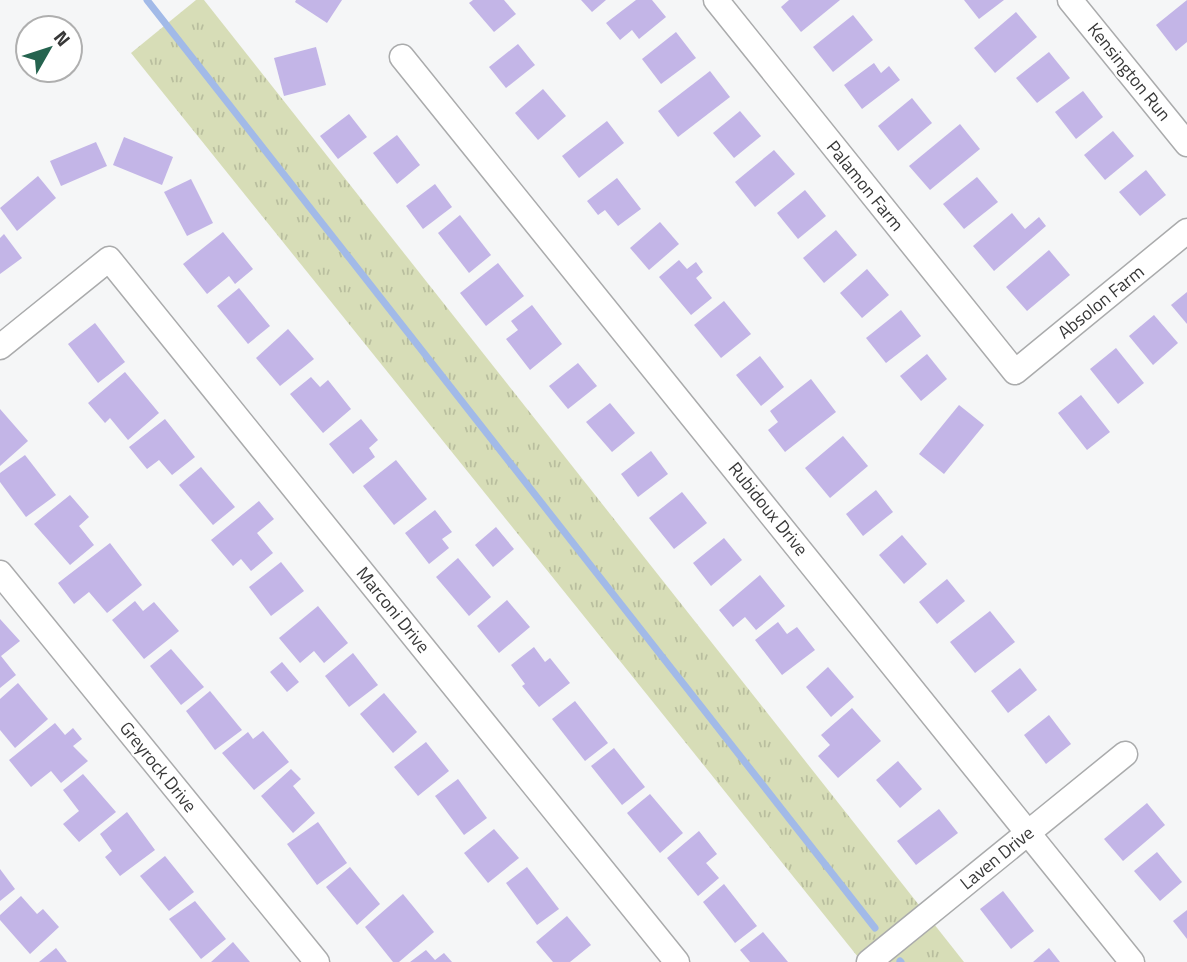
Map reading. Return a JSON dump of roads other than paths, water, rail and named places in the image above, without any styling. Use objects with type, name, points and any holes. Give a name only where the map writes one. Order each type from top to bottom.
[{"type":"street","name":"Palamon Farm","points":[[716,0],[1015,372]]},
{"type":"street","name":"Kensington Run","points":[[1070,0],[1187,144]]},
{"type":"street","name":"Rubidoux Drive","points":[[402,57],[1132,962]]},
{"type":"street","name":"Absolon Farm","points":[[1015,372],[1187,231]]},
{"type":"street","name":"Marconi Drive","points":[[0,347],[109,259],[677,962]]},
{"type":"street","name":"Greyrock Drive","points":[[0,573],[317,962]]},
{"type":"street","name":"Laven Drive","points":[[869,962],[1125,754]]},
{"type":"waterway","points":[[147,0],[875,928]]}]
